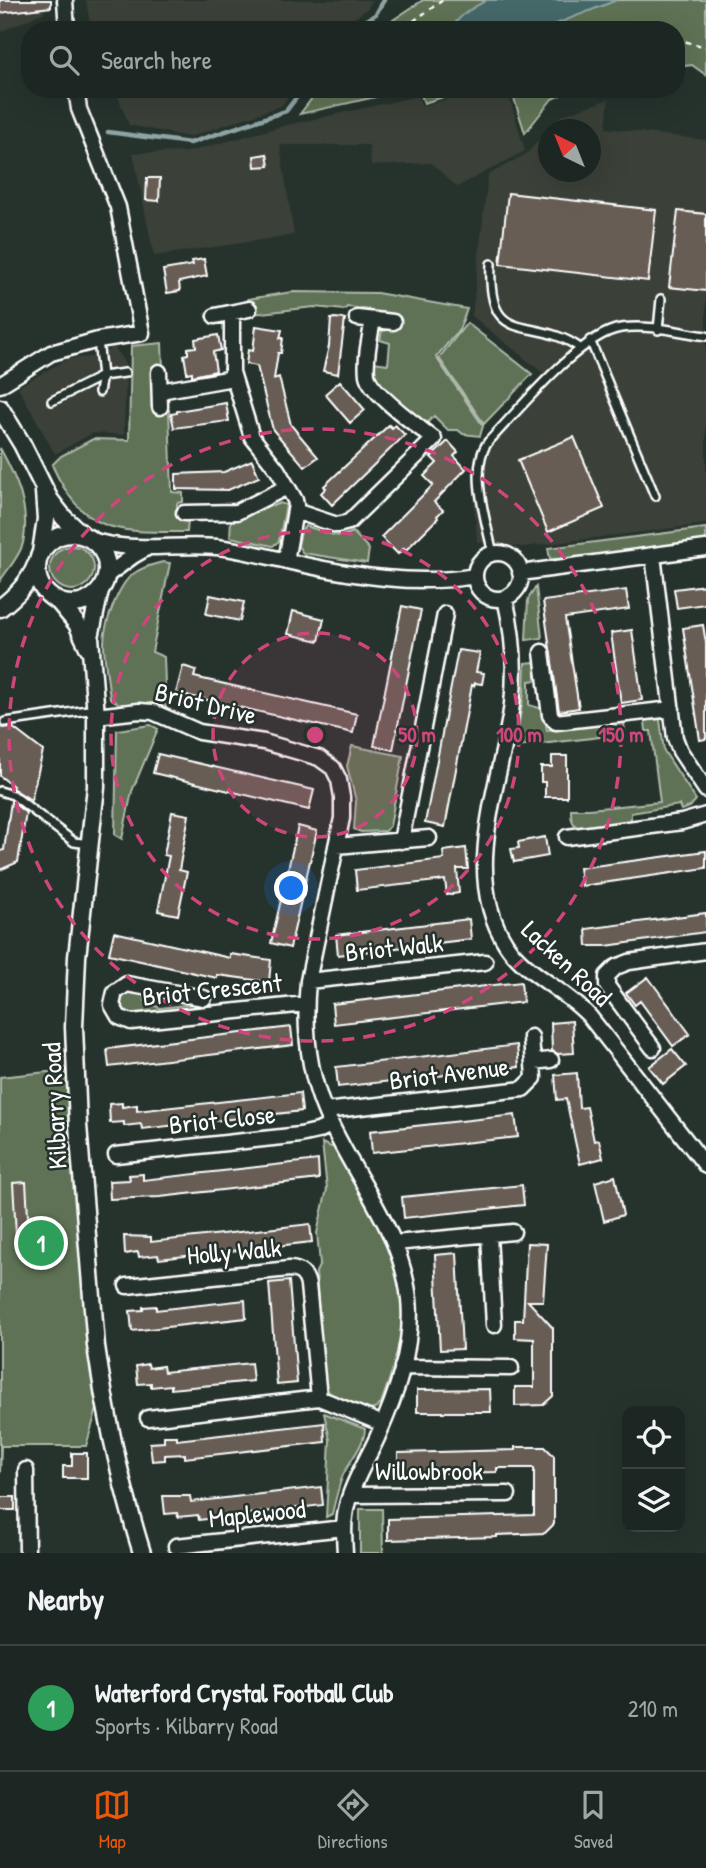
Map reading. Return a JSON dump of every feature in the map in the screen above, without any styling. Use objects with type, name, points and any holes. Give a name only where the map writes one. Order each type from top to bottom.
[{"type":"street","points":[[65,0],[66,21]]},
{"type":"street","points":[[0,384],[51,353],[98,340],[142,333],[118,207],[79,109],[77,98]]},
{"type":"street","points":[[215,316],[249,309]]},
{"type":"street","points":[[232,313],[233,378],[252,437],[295,500],[286,561]]},
{"type":"street","points":[[357,318],[393,322]]},
{"type":"street","points":[[295,511],[337,525],[349,522],[434,439],[378,392],[369,381],[367,364],[373,320]]},
{"type":"street","points":[[159,372],[160,407]]},
{"type":"street","points":[[160,391],[233,378]]},
{"type":"street","points":[[0,408],[22,444],[44,490],[64,518],[103,553],[106,560],[103,583]]},
{"type":"street","points":[[184,513],[237,512],[287,486]]},
{"type":"street","points":[[44,490],[46,519],[38,581],[54,599]]},
{"type":"street","points":[[0,608],[26,583],[48,543],[62,535],[87,538],[108,545],[219,548],[330,570],[391,577],[441,579],[475,576]]},
{"type":"street","points":[[0,608],[30,597],[79,603],[94,596],[103,583],[133,556],[159,546]]},
{"type":"street","points":[[520,573],[706,548]]},
{"type":"street","points":[[493,554],[509,556],[518,566],[520,573],[515,591],[505,598],[485,595],[476,583],[479,564],[493,554]]},
{"type":"street","points":[[653,555],[678,748],[706,790]]},
{"type":"street","name":"Kilbarry Road","points":[[103,583],[91,622],[90,653],[96,713],[97,767],[75,993],[77,1113],[102,1389],[116,1464],[142,1553]]},
{"type":"street","name":"Lacken Road","points":[[505,598],[512,634],[512,702],[485,855],[488,897],[496,926],[515,955],[570,997],[590,1017],[706,1166]]},
{"type":"street","name":"Kilbarry Road","points":[[54,599],[77,624],[90,653]]},
{"type":"street","points":[[401,841],[445,614]]},
{"type":"street","points":[[542,652],[551,717],[556,722],[671,709]]},
{"type":"street","name":"Briot Drive","points":[[96,713],[153,712],[199,732],[279,746],[325,761],[336,773],[342,797],[342,818],[308,981],[306,1004],[311,1062],[328,1118],[395,1243],[406,1279],[409,1304],[409,1328],[402,1367],[383,1424],[350,1495],[344,1528],[345,1553]]},
{"type":"street","points":[[567,837],[682,822],[706,815]]},
{"type":"street","points":[[336,846],[429,838]]},
{"type":"street","points":[[653,1048],[607,986],[607,976],[616,967],[629,962],[706,951]]},
{"type":"street","name":"Briot Walk","points":[[308,981],[485,962]]},
{"type":"street","name":"Briot Crescent","points":[[204,998],[127,984],[115,992],[112,1005],[118,1017],[131,1022],[306,1004]]},
{"type":"street","name":"Briot Avenue","points":[[328,1118],[526,1088],[533,1080],[531,1037]]},
{"type":"street","points":[[533,1062],[551,1060]]},
{"type":"street","name":"Briot Close","points":[[116,1155],[300,1135],[318,1131],[328,1118]]},
{"type":"street","points":[[395,1243],[513,1232]]},
{"type":"street","points":[[489,1235],[494,1325]]},
{"type":"street","name":"Holly Walk","points":[[127,1286],[298,1270],[305,1276],[308,1285],[319,1398]]},
{"type":"street","points":[[402,1367],[510,1368]]},
{"type":"street","points":[[148,1418],[319,1398],[383,1424]]},
{"type":"street","points":[[26,1469],[27,1553]]},
{"type":"street","name":"Willowbrook","points":[[350,1495],[508,1494]]},
{"type":"street","name":"Maplewood","points":[[176,1546],[344,1528]]},
{"type":"lane","points":[[491,264],[491,295],[499,315],[513,325],[562,338],[580,348]]},
{"type":"lane","points":[[659,330],[661,299]]},
{"type":"lane","points":[[493,554],[478,472],[482,452],[488,442],[580,348],[604,332],[619,328],[706,336]]},
{"type":"lane","points":[[98,340],[102,376],[99,392]]},
{"type":"lane","points":[[590,340],[655,496]]},
{"type":"lane","points":[[52,401],[102,376],[125,373]]},
{"type":"lane","points":[[5,722],[96,713]]},
{"type":"lane","points":[[0,791],[13,795],[74,842],[91,844]]},
{"type":"path","points":[[413,21],[443,0]]},
{"type":"path","points":[[685,41],[706,47]]},
{"type":"shaded area","points":[[0,0],[45,0],[45,12],[0,32]]},
{"type":"shaded area","points":[[86,0],[372,0],[368,8],[351,21],[90,21]]},
{"type":"shaded area","points":[[118,98],[287,98],[281,106],[189,137],[129,125]]},
{"type":"shaded area","points":[[409,98],[419,98],[422,106],[450,98],[510,98],[525,151],[457,187],[431,163],[371,166],[369,145],[280,145],[294,235],[154,256],[133,153],[188,152],[287,125]]},
{"type":"shaded area","points":[[609,99],[606,128],[706,140],[706,524],[523,547],[477,542],[472,472],[486,437],[543,373],[472,316],[488,175],[526,154],[538,141],[538,182],[601,182],[601,119],[558,119],[562,115]]},
{"type":"shaded area","points":[[114,346],[126,366],[124,435],[93,433],[55,454],[18,387],[67,359],[99,356]]},
{"type":"green space","points":[[423,0],[706,0],[706,75],[692,65],[685,66],[685,21],[392,21]]},
{"type":"green space","points":[[312,98],[371,98],[300,114]]},
{"type":"green space","points":[[422,98],[440,98],[424,103]]},
{"type":"green space","points":[[514,98],[554,98],[552,99],[525,133]]},
{"type":"green space","points":[[292,292],[377,293],[467,309],[459,330],[436,357],[483,426],[480,436],[448,430],[434,416],[427,423],[392,396],[378,380],[374,362],[388,364],[390,343],[380,340],[382,331],[394,329],[396,316],[347,307],[344,310],[314,307],[253,314],[252,304],[248,299]]},
{"type":"green space","points":[[467,323],[532,374],[484,424],[439,358]]},
{"type":"green space","points":[[162,343],[163,369],[152,370],[153,410],[169,410],[172,492],[183,493],[183,502],[177,503],[177,518],[188,519],[187,532],[141,531],[105,525],[90,517],[77,505],[52,465],[61,456],[93,439],[129,440],[131,346]]},
{"type":"green space","points":[[0,448],[20,494],[25,530],[21,548],[0,581]]},
{"type":"green space","points":[[270,502],[273,506],[280,503],[286,505],[279,541],[273,546],[230,537],[231,520]]},
{"type":"green space","points":[[305,526],[335,535],[353,532],[369,549],[367,563],[303,553],[298,546]]},
{"type":"green space","points":[[706,528],[706,541],[576,558],[550,559],[548,548]]},
{"type":"green space","points":[[72,546],[88,552],[94,568],[88,584],[72,590],[56,584],[50,568],[56,552]]},
{"type":"green space","points":[[170,563],[152,652],[164,657],[166,710],[137,703],[121,705],[110,698],[106,670],[104,643],[109,616],[127,579],[147,566]]},
{"type":"green space","points":[[536,587],[542,638],[526,640],[528,599]]},
{"type":"green space","points":[[535,662],[537,680],[529,681],[529,705],[543,709],[547,730],[624,722],[625,734],[515,747],[524,693],[525,663]]},
{"type":"green space","points":[[660,719],[664,751],[696,800],[690,807],[681,810],[679,805],[631,813],[631,823],[579,828],[576,826],[572,820],[571,809],[660,802],[651,731],[646,731],[645,721]]},
{"type":"green space","points":[[151,725],[158,729],[132,791],[122,839],[115,835],[117,730]]},
{"type":"green space","points":[[352,746],[403,756],[390,826],[385,831],[361,832],[354,829],[356,801],[347,766]]},
{"type":"green space","points":[[122,992],[145,992],[145,1001],[160,1008],[201,1003],[202,1007],[200,1010],[127,1016],[118,1006]]},
{"type":"green space","points":[[66,1070],[97,1409],[86,1446],[1,1446],[0,1474],[0,1077]]},
{"type":"green space","points":[[322,1143],[335,1146],[370,1207],[397,1275],[401,1298],[401,1331],[381,1403],[370,1410],[330,1394],[324,1383],[316,1272],[320,1264],[317,1233],[327,1189]]},
{"type":"green space","points":[[324,1413],[365,1429],[359,1447],[343,1475],[332,1514],[326,1517],[330,1440]]},
{"type":"green space","points":[[360,1509],[382,1509],[383,1553],[360,1553]]},
{"type":"water","points":[[487,0],[617,0],[564,21],[458,21]]},
{"type":"building","points":[[0,0],[51,0],[51,7],[0,13]]},
{"type":"building","points":[[267,154],[269,166],[255,167],[254,156]]},
{"type":"building","points":[[147,178],[160,178],[159,201],[146,200]]},
{"type":"building","points":[[508,193],[656,210],[648,281],[500,264]]},
{"type":"building","points":[[678,211],[706,214],[706,291],[669,287]]},
{"type":"building","points":[[204,259],[207,276],[179,282],[180,291],[167,293],[163,270],[193,265],[192,261]]},
{"type":"building","points":[[331,319],[345,319],[338,374],[323,371],[329,346]]},
{"type":"building","points":[[256,326],[282,330],[281,353],[278,353],[274,379],[279,377],[291,425],[318,457],[305,467],[273,430],[257,366],[246,364],[248,350],[253,351]]},
{"type":"building","points":[[218,335],[221,350],[213,352],[216,371],[192,376],[192,372],[187,373],[184,355],[188,354],[188,348],[196,347],[195,339]]},
{"type":"building","points":[[340,381],[365,410],[350,423],[325,394]]},
{"type":"building","points":[[226,403],[229,421],[174,428],[171,414],[177,411]]},
{"type":"building","points":[[389,425],[392,428],[395,425],[405,435],[332,505],[321,493],[326,488],[324,486]]},
{"type":"building","points":[[574,437],[604,508],[548,532],[518,460]]},
{"type":"building","points":[[448,441],[458,452],[454,456],[466,469],[434,502],[443,510],[438,518],[406,550],[404,548],[398,554],[381,537],[433,485],[424,476],[437,463],[431,457]]},
{"type":"building","points":[[252,460],[259,477],[228,490],[176,489],[176,474],[224,472]]},
{"type":"building","points":[[706,585],[706,604],[677,608],[674,589]]},
{"type":"building","points":[[626,590],[629,609],[565,618],[579,708],[559,711],[543,601]]},
{"type":"building","points":[[210,595],[244,602],[240,621],[206,614]]},
{"type":"building","points":[[402,606],[421,610],[393,750],[374,746]]},
{"type":"building","points":[[293,611],[324,619],[319,641],[288,634]]},
{"type":"building","points":[[703,625],[706,643],[706,739],[700,740],[683,628]]},
{"type":"building","points":[[632,630],[642,700],[621,703],[611,633]]},
{"type":"building","points":[[458,650],[480,653],[476,672],[484,673],[482,684],[472,685],[445,827],[425,823]]},
{"type":"building","points":[[183,666],[196,670],[194,677],[357,714],[353,733],[176,693]]},
{"type":"building","points":[[0,725],[3,728],[12,727],[43,751],[31,800],[12,788],[13,786],[0,776]]},
{"type":"building","points":[[158,754],[314,790],[309,810],[153,773]]},
{"type":"building","points":[[552,756],[567,756],[567,797],[545,797],[541,767],[552,767]]},
{"type":"building","points":[[11,801],[26,813],[18,862],[0,870],[0,851],[4,850]]},
{"type":"building","points":[[172,812],[189,815],[179,870],[187,872],[178,915],[158,911],[169,856],[164,855]]},
{"type":"building","points":[[298,826],[317,831],[290,948],[271,943]]},
{"type":"building","points":[[545,837],[548,856],[514,862],[511,849],[519,848],[518,842]]},
{"type":"building","points":[[466,848],[468,869],[457,869],[459,893],[447,895],[445,880],[357,890],[355,870],[444,859],[443,851]]},
{"type":"building","points":[[706,851],[706,868],[582,886],[579,868]]},
{"type":"building","points":[[706,913],[706,932],[606,946],[587,946],[586,929]]},
{"type":"building","points":[[469,919],[471,939],[338,955],[336,935]]},
{"type":"building","points":[[114,932],[230,958],[230,954],[271,960],[269,982],[217,975],[217,978],[109,954]]},
{"type":"building","points":[[648,977],[690,1034],[673,1046],[640,1001],[635,1005],[626,993]]},
{"type":"building","points":[[521,982],[523,1002],[334,1024],[332,1004]]},
{"type":"building","points":[[572,1021],[574,1053],[558,1054],[552,1051],[551,1023]]},
{"type":"building","points":[[291,1027],[293,1045],[109,1067],[107,1049]]},
{"type":"building","points":[[517,1045],[519,1067],[338,1087],[336,1067]]},
{"type":"building","points":[[672,1049],[686,1066],[663,1084],[649,1067]]},
{"type":"building","points":[[577,1073],[579,1108],[587,1107],[594,1141],[599,1140],[603,1158],[580,1164],[566,1099],[557,1100],[555,1075]]},
{"type":"building","points":[[300,1093],[302,1111],[142,1129],[141,1124],[124,1126],[124,1122],[110,1123],[109,1104],[122,1103],[122,1107],[137,1105],[137,1111]]},
{"type":"building","points":[[515,1115],[518,1137],[372,1153],[370,1131]]},
{"type":"building","points":[[318,1160],[319,1179],[160,1197],[110,1199],[109,1181],[130,1180],[129,1175],[143,1174],[143,1180]]},
{"type":"building","points":[[615,1176],[623,1215],[604,1221],[595,1182]]},
{"type":"building","points":[[26,1182],[29,1233],[16,1234],[13,1183]]},
{"type":"building","points":[[522,1185],[524,1205],[404,1218],[402,1197]]},
{"type":"building","points":[[310,1224],[312,1242],[159,1259],[158,1255],[139,1257],[138,1252],[125,1254],[124,1236],[151,1237],[151,1242]]},
{"type":"building","points":[[527,1243],[547,1244],[543,1301],[528,1301],[553,1328],[553,1396],[543,1405],[515,1406],[515,1387],[534,1387],[534,1339],[515,1338],[515,1320],[523,1320]]},
{"type":"building","points":[[457,1253],[462,1349],[440,1350],[435,1255]]},
{"type":"building","points":[[289,1281],[297,1383],[277,1385],[269,1283]]},
{"type":"building","points":[[245,1300],[246,1318],[132,1331],[130,1311],[143,1310],[143,1307],[156,1306],[156,1310]]},
{"type":"building","points":[[251,1363],[253,1381],[171,1389],[171,1385],[151,1387],[151,1383],[138,1384],[136,1366],[163,1366],[164,1372]]},
{"type":"building","points":[[490,1389],[491,1412],[417,1412],[417,1390]]},
{"type":"building","points":[[324,1423],[325,1442],[185,1458],[185,1454],[165,1455],[165,1460],[152,1461],[150,1443],[164,1442],[164,1436],[177,1436],[177,1440]]},
{"type":"building","points":[[515,1447],[545,1447],[554,1456],[554,1524],[545,1533],[388,1540],[388,1519],[534,1515],[534,1468],[497,1468],[497,1472],[398,1474],[398,1453],[515,1450]]},
{"type":"building","points":[[72,1453],[87,1453],[87,1478],[63,1478],[63,1466],[72,1466]]},
{"type":"building","points":[[321,1487],[323,1505],[199,1520],[198,1515],[178,1517],[177,1513],[165,1514],[163,1496],[190,1496],[191,1502]]},
{"type":"building","points":[[0,1497],[15,1497],[15,1510],[0,1510]]},
{"type":"waterway","points":[[366,21],[376,14],[384,0]]},
{"type":"waterway","points":[[108,132],[190,143],[286,111],[296,98]]},
{"type":"place","name":"Waterford Crystal Football Club","points":[[41,1243]]}]
